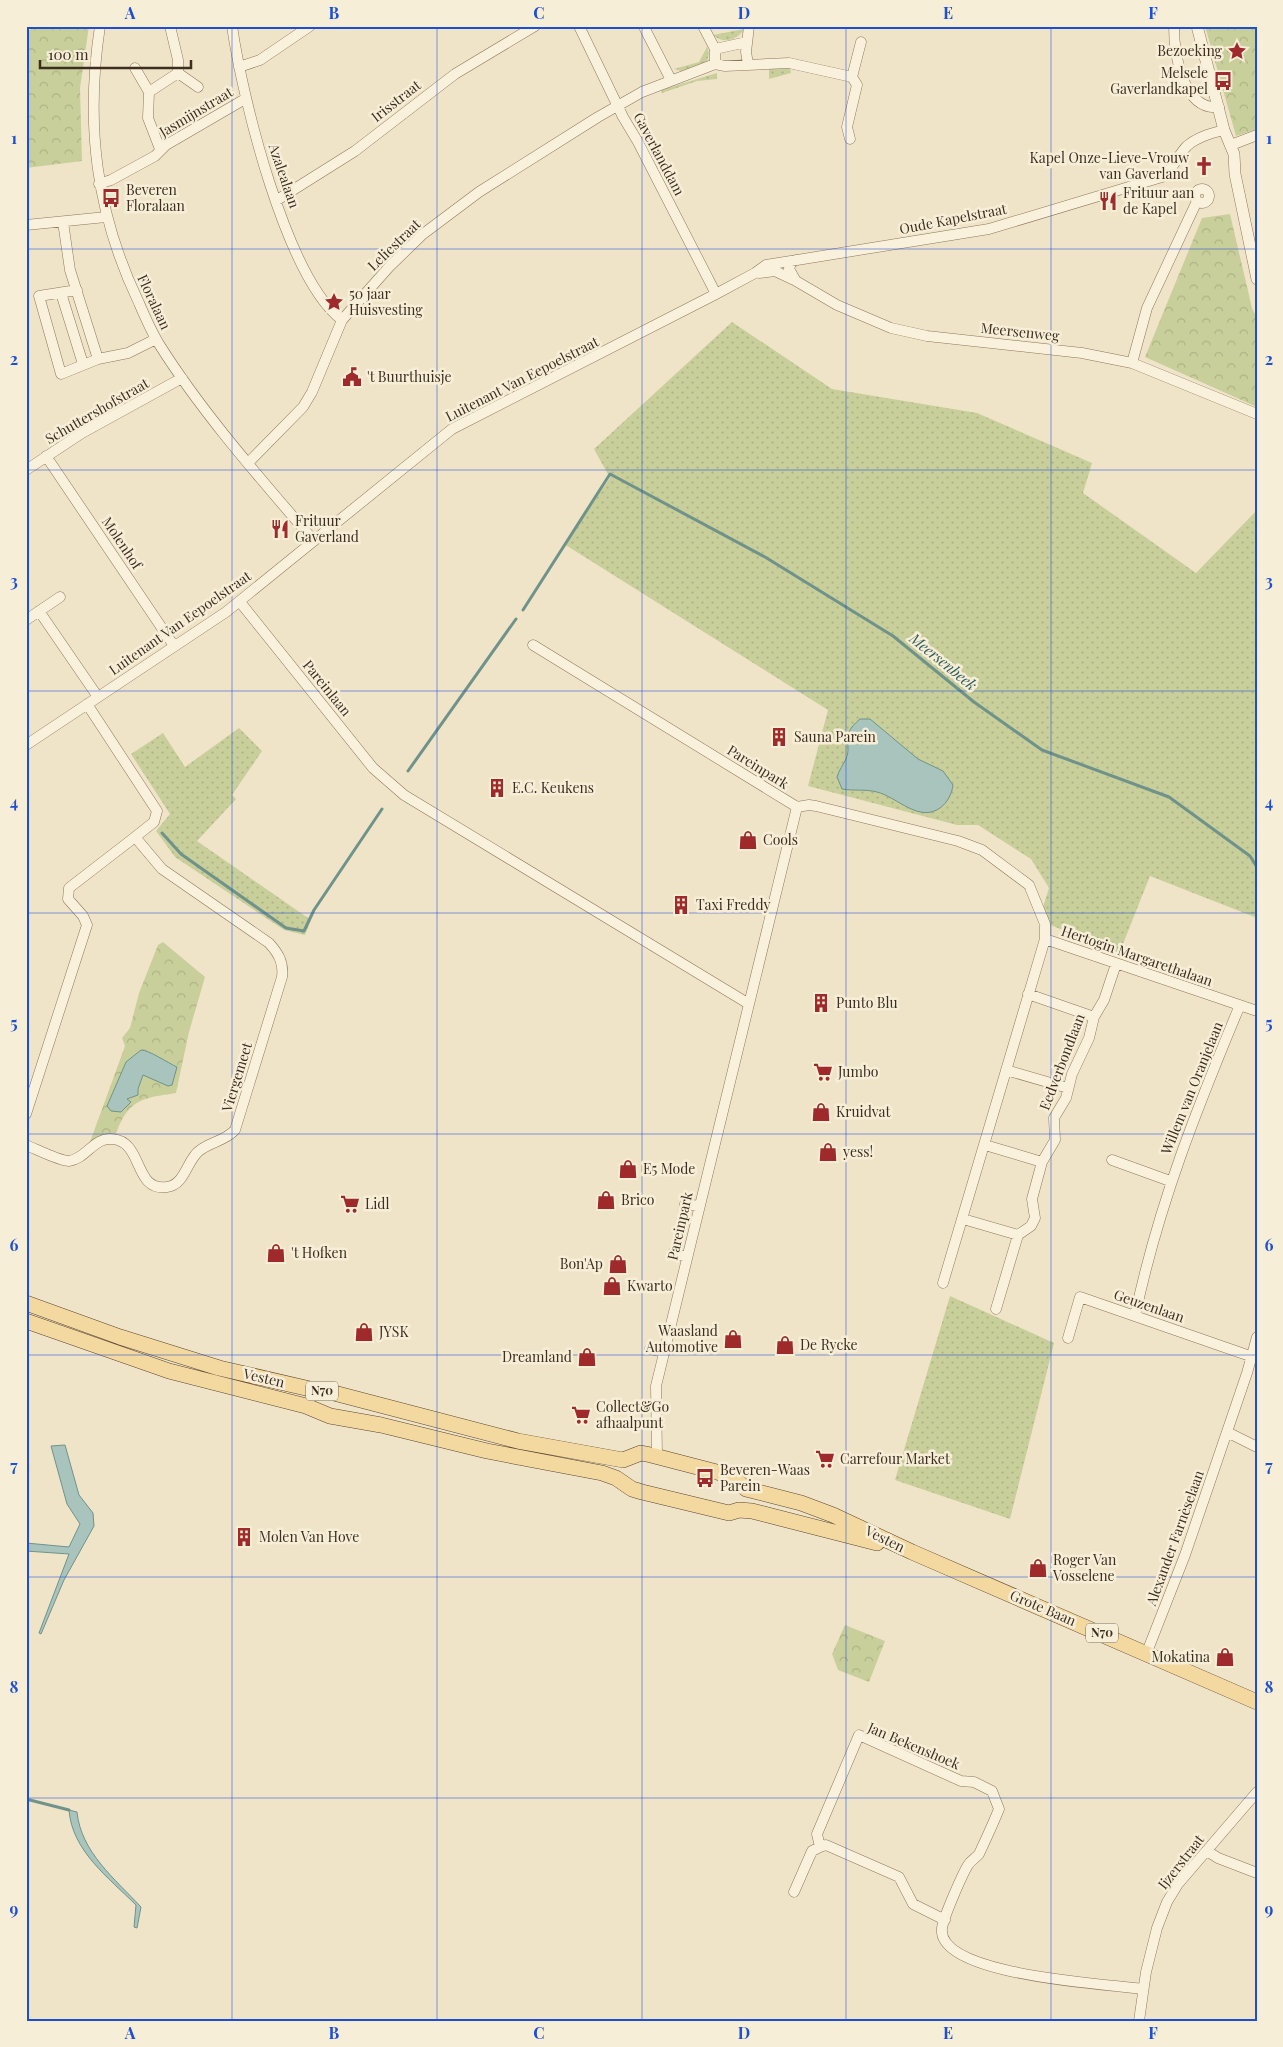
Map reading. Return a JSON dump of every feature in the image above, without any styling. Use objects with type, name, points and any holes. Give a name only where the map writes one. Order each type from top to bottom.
[{"type":"main road","name":"Vesten","points":[[26,1303],[120,1337],[220,1368],[310,1389],[334,1392],[383,1407],[518,1441],[623,1460],[641,1453],[732,1476],[746,1489],[800,1503],[844,1519],[912,1552]]},
{"type":"main road","name":"Vesten","points":[[26,1321],[169,1372],[306,1406],[330,1416],[381,1425],[496,1453],[602,1473],[621,1481],[632,1489],[653,1496],[729,1513],[739,1510],[833,1531],[912,1552]]},
{"type":"main road","points":[[621,1481],[623,1460]]},
{"type":"main road","points":[[739,1510],[746,1489]]},
{"type":"main road","points":[[833,1531],[842,1526],[844,1519]]},
{"type":"main road","name":"Grote Baan","points":[[912,1552],[1147,1652],[1257,1702]]},
{"type":"street","name":"Floralaan","points":[[100,26],[95,61],[94,110],[99,184],[106,217],[128,279],[156,339],[182,378],[314,541]]},
{"type":"street","points":[[135,68],[149,92],[178,73],[178,60],[170,26]]},
{"type":"street","name":"Azalealaan","points":[[232,26],[245,99],[276,200],[313,285],[323,302],[342,320]]},
{"type":"street","points":[[239,67],[260,60],[310,26]]},
{"type":"street","name":"Irisstraat","points":[[276,200],[355,151],[455,74],[535,26]]},
{"type":"street","name":"Gaverlanddam","points":[[579,26],[716,294]]},
{"type":"street","points":[[703,26],[715,48],[716,64],[724,66],[798,64],[852,77],[857,85],[847,126],[850,138]]},
{"type":"street","points":[[748,64],[746,42],[749,26]]},
{"type":"street","points":[[1174,26],[1177,67],[1184,83],[1207,106],[1219,107]]},
{"type":"street","points":[[1197,26],[1224,130],[1231,145],[1257,279]]},
{"type":"street","points":[[645,29],[671,80]]},
{"type":"street","points":[[715,48],[746,42]]},
{"type":"street","points":[[852,77],[861,42]]},
{"type":"street","name":"Leliestraat","points":[[249,462],[303,407],[312,392],[342,320],[389,267],[423,234],[450,212],[553,144],[619,106],[671,80],[716,64]]},
{"type":"street","name":"Jasmijnstraat","points":[[178,73],[198,87]]},
{"type":"street","name":"Jasmijnstraat","points":[[149,92],[148,118],[160,149]]},
{"type":"street","name":"Jasmijnstraat","points":[[99,184],[111,180],[155,156],[160,149],[245,99]]},
{"type":"street","name":"Oude Kapelstraat","points":[[796,260],[989,229],[1162,177],[1173,168],[1186,147],[1204,136],[1224,130]]},
{"type":"street","points":[[1231,145],[1257,135]]},
{"type":"street","points":[[1132,364],[1147,308],[1197,201]]},
{"type":"street","points":[[26,225],[106,217]]},
{"type":"street","points":[[63,222],[66,252],[98,359]]},
{"type":"street","name":"Luitenant Van Eepoelstraat","points":[[26,745],[240,602],[452,429],[716,294],[766,265],[796,260]]},
{"type":"street","name":"Meersenweg","points":[[796,260],[789,269],[796,281],[837,305],[891,328],[928,336],[1082,353],[1132,364],[1257,414]]},
{"type":"street","name":"Luitenant Van Eepoelstraat","points":[[755,273],[775,271],[796,281]]},
{"type":"street","points":[[77,290],[39,296],[61,374],[98,359],[128,353],[156,339]]},
{"type":"street","points":[[61,293],[83,364]]},
{"type":"street","name":"Schuttershofstraat","points":[[26,470],[112,415],[182,378]]},
{"type":"street","name":"Molenhof","points":[[46,456],[174,646]]},
{"type":"street","points":[[26,620],[60,597]]},
{"type":"street","name":"Pareinlaan","points":[[240,602],[374,768],[396,788],[427,809],[749,1004]]},
{"type":"street","points":[[39,611],[98,697]]},
{"type":"street","name":"Pareinpark","points":[[532,645],[796,807],[656,1386],[657,1457]]},
{"type":"street","points":[[26,1114],[87,925],[83,916],[68,899],[69,888],[154,822],[157,811],[87,704]]},
{"type":"street","name":"Hertogin Margarethalaan","points":[[796,807],[816,806],[976,846],[1016,874],[1028,885],[1045,924],[1045,939],[1257,1011]]},
{"type":"street","name":"Viergemeet","points":[[26,1145],[69,1161],[78,1158],[102,1140],[111,1138],[120,1140],[134,1153],[141,1174],[148,1182],[157,1187],[168,1188],[182,1177],[198,1152],[230,1136],[237,1125],[282,977],[283,968],[280,958],[269,943],[162,869],[135,837]]},
{"type":"street","points":[[943,1283],[986,1145],[1045,939]]},
{"type":"street","name":"Eedverbondlaan","points":[[996,1309],[1018,1235],[1031,1226],[1035,1218],[1032,1199],[1042,1162],[1055,1140],[1054,1118],[1068,1088],[1077,1061],[1089,1038],[1094,1016],[1104,1000],[1116,964]]},
{"type":"street","points":[[1028,994],[1094,1016]]},
{"type":"street","name":"Willem van Oranjelaan","points":[[1135,1316],[1147,1259],[1170,1181],[1190,1126],[1240,1005]]},
{"type":"street","points":[[1006,1070],[1068,1088]]},
{"type":"street","points":[[986,1145],[1042,1162]]},
{"type":"street","points":[[1112,1160],[1170,1181]]},
{"type":"street","points":[[685,1204],[699,1206]]},
{"type":"street","points":[[963,1219],[1018,1235]]},
{"type":"street","points":[[673,1253],[687,1257]]},
{"type":"street","name":"Geuzenlaan","points":[[1068,1338],[1080,1297],[1250,1356]]},
{"type":"street","name":"Alexander Farnèselaan","points":[[1147,1652],[1185,1555],[1247,1373],[1250,1356],[1257,1337]]},
{"type":"street","points":[[650,1349],[664,1352]]},
{"type":"street","points":[[1227,1432],[1257,1446]]},
{"type":"street","name":"Jan Bekenshoek","points":[[820,1847],[817,1834],[859,1735],[961,1781],[974,1782],[992,1790],[999,1809],[977,1856],[969,1863],[945,1920],[943,1936],[948,1947],[961,1955],[995,1967],[1086,1985],[1142,1989]]},
{"type":"street","name":"Ijzerstraat","points":[[1139,2021],[1142,1989],[1157,1928],[1167,1902],[1178,1884],[1257,1792]]},
{"type":"street","points":[[794,1892],[812,1851],[826,1846],[900,1877],[913,1904],[945,1920]]},
{"type":"street","points":[[1207,1851],[1218,1858],[1257,1873]]},
{"type":"green space","points":[[35,26],[89,26],[80,88],[82,161],[26,168],[26,33]]},
{"type":"green space","points":[[1205,26],[1257,26],[1257,129],[1236,136]]},
{"type":"green space","points":[[744,29],[738,36],[730,40],[721,40],[713,35]]},
{"type":"green space","points":[[707,47],[709,53],[707,62],[681,71],[674,69],[699,62]]},
{"type":"green space","points":[[790,67],[791,73],[769,79],[769,68]]},
{"type":"green space","points":[[717,73],[717,79],[697,81],[662,93],[661,90]]},
{"type":"green space","points":[[1230,214],[1252,308],[1257,318],[1257,407],[1145,357],[1202,218]]},
{"type":"green space","points":[[732,322],[832,389],[977,413],[1092,463],[1083,493],[1196,573],[1257,510],[1257,918],[1150,876],[1119,954],[1039,920],[1049,888],[1031,859],[978,825],[957,825],[808,786],[828,710],[564,544],[610,478],[594,449]]},
{"type":"green space","points":[[239,728],[262,751],[232,795],[236,799],[197,841],[311,920],[305,935],[284,930],[175,857],[156,831],[170,814],[131,754],[163,733],[185,767]]},
{"type":"green space","points":[[163,942],[205,977],[189,1032],[176,1093],[138,1102],[126,1114],[116,1134],[90,1142],[125,1046],[122,1038],[130,1028],[139,993],[158,945]]},
{"type":"green space","points":[[950,1296],[1054,1343],[1010,1519],[895,1480]]},
{"type":"green space","points":[[845,1625],[885,1641],[869,1682],[838,1670],[832,1654]]},
{"type":"water","points":[[860,719],[870,719],[918,759],[943,771],[953,785],[950,795],[943,806],[932,812],[924,813],[908,808],[877,792],[842,789],[837,777],[848,753],[848,735],[853,725]]},
{"type":"water","points":[[141,1050],[154,1054],[177,1067],[172,1085],[168,1086],[143,1075],[138,1095],[127,1099],[131,1102],[121,1112],[111,1111],[107,1106],[126,1062]]},
{"type":"water","points":[[65,1445],[79,1495],[93,1513],[94,1526],[64,1580],[41,1634],[39,1633],[69,1554],[26,1551],[26,1543],[69,1547],[80,1524],[67,1504],[51,1446]]},
{"type":"water","points":[[69,1810],[77,1812],[85,1840],[92,1852],[110,1875],[141,1907],[137,1928],[134,1927],[136,1905],[104,1874],[84,1851],[72,1825]]},
{"type":"waterway","name":"Meersenbeek","points":[[523,610],[610,474],[765,557],[893,636],[974,702],[1042,750],[1169,797],[1250,856],[1257,867]]},
{"type":"waterway","points":[[408,771],[516,619]]},
{"type":"waterway","points":[[162,833],[181,854],[286,928],[304,931],[314,910],[382,809]]},
{"type":"waterway","points":[[26,1799],[69,1810]]},
{"type":"place","name":"Bezoeking","points":[[1237,51]]},
{"type":"place","name":"Melsele Gaverlandkapel","points":[[1223,81]]},
{"type":"place","name":"Kapel Onze-Lieve-Vrouw van Gaverland","points":[[1204,166]]},
{"type":"place","name":"Beveren Floralaan","points":[[111,198]]},
{"type":"place","name":"Frituur aan de Kapel","points":[[1108,201]]},
{"type":"place","name":"50 jaar Huisvesting","points":[[334,302]]},
{"type":"place","name":"'t Buurthuisje","points":[[352,377]]},
{"type":"place","name":"Frituur Gaverland","points":[[280,529]]},
{"type":"place","name":"Sauna Parein","points":[[779,737]]},
{"type":"place","name":"E.C. Keukens","points":[[497,788]]},
{"type":"place","name":"Cools","points":[[748,840]]},
{"type":"place","name":"Taxi Freddy","points":[[681,905]]},
{"type":"place","name":"Punto Blu","points":[[821,1003]]},
{"type":"place","name":"Jumbo","points":[[823,1072]]},
{"type":"place","name":"Kruidvat","points":[[821,1112]]},
{"type":"place","name":"yess!","points":[[828,1152]]},
{"type":"place","name":"E5 Mode","points":[[628,1169]]},
{"type":"place","name":"Brico","points":[[606,1200]]},
{"type":"place","name":"Lidl","points":[[350,1204]]},
{"type":"place","name":"'t Hofken","points":[[276,1253]]},
{"type":"place","name":"Bon'Ap","points":[[618,1264]]},
{"type":"place","name":"Kwarto","points":[[612,1286]]},
{"type":"place","name":"JYSK","points":[[364,1332]]},
{"type":"place","name":"Waasland Automotive","points":[[733,1339]]},
{"type":"place","name":"De Rycke","points":[[785,1345]]},
{"type":"place","name":"Dreamland","points":[[587,1357]]},
{"type":"place","name":"Collect&Go afhaalpunt","points":[[581,1415]]},
{"type":"place","name":"Carrefour Market","points":[[825,1459]]},
{"type":"place","name":"Beveren-Waas Parein","points":[[705,1478]]},
{"type":"place","name":"Molen Van Hove","points":[[244,1537]]},
{"type":"place","name":"Roger Van Vosselene","points":[[1038,1568]]},
{"type":"place","name":"Mokatina","points":[[1225,1657]]}]
